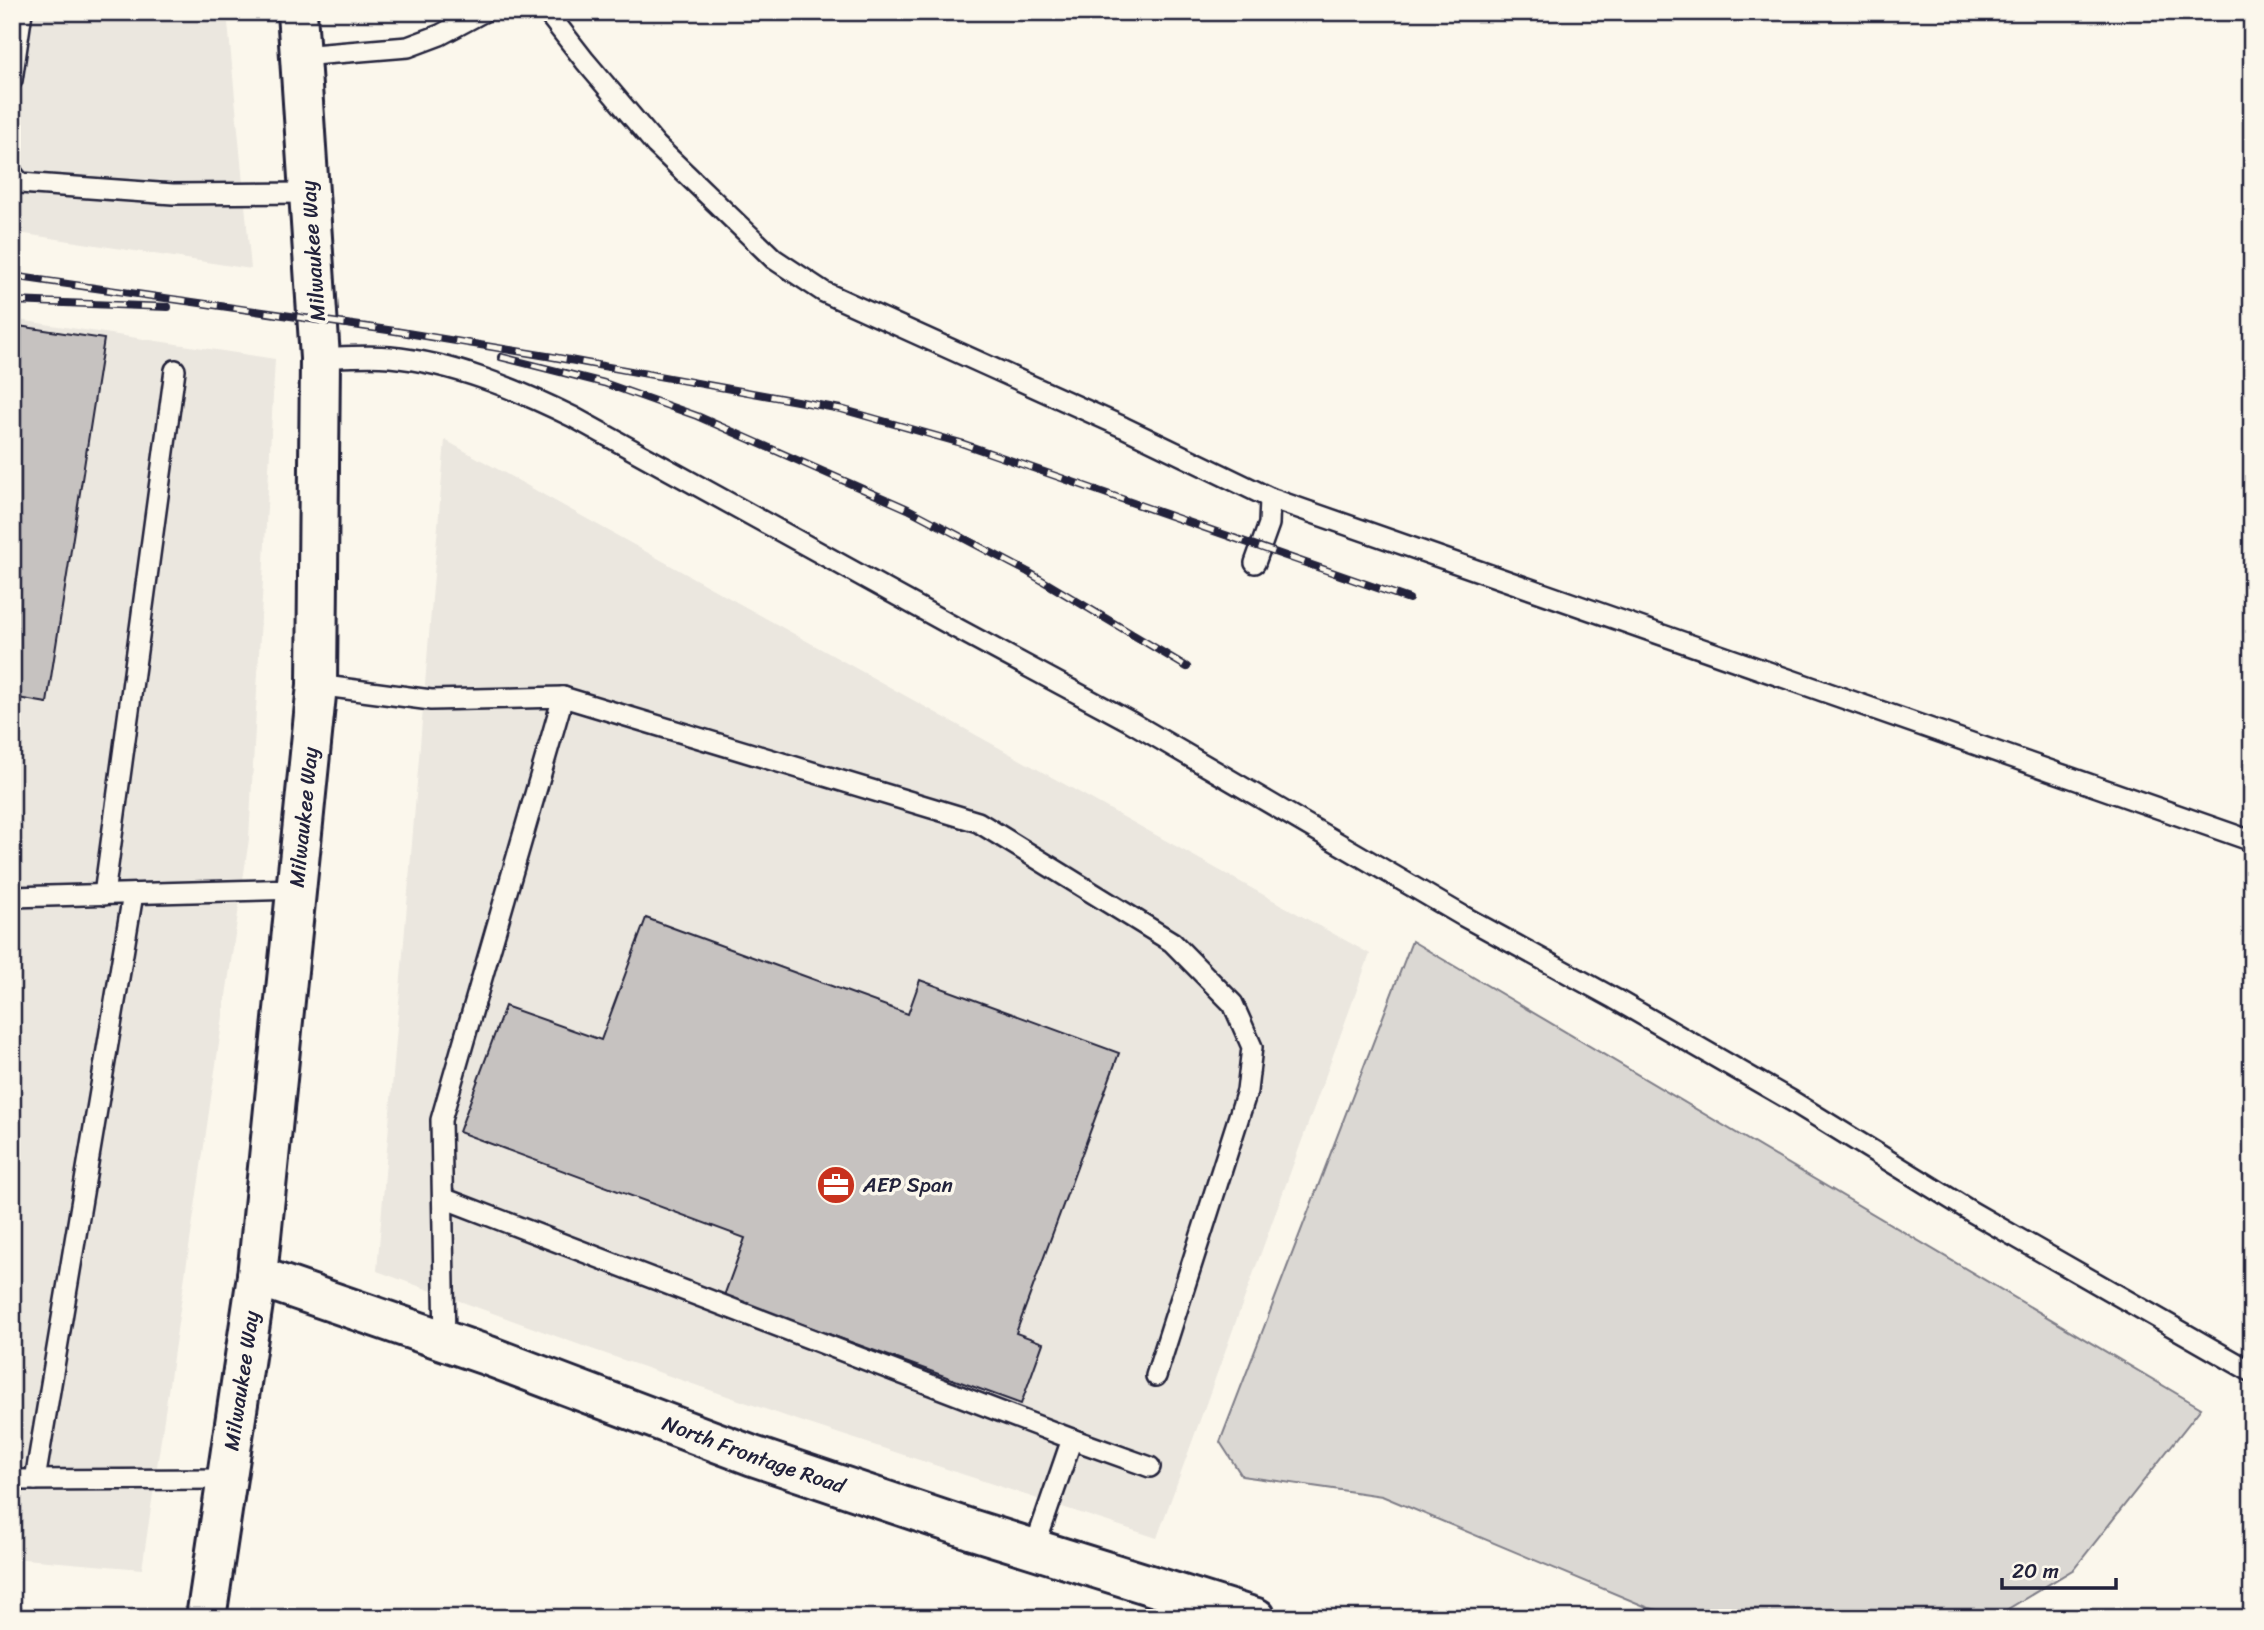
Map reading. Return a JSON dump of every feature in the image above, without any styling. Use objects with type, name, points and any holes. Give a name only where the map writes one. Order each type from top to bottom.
[{"type":"street","name":"Milwaukee Way","points":[[206,1618],[257,1276],[317,685],[320,358],[296,12]]},
{"type":"street","name":"North Frontage Road","points":[[257,1276],[445,1341],[753,1456],[1034,1549],[1256,1618]]},
{"type":"lane","points":[[12,80],[22,12]]},
{"type":"lane","points":[[300,56],[408,47],[440,35],[483,12]]},
{"type":"lane","points":[[547,12],[656,145],[774,259],[824,292],[1123,427],[1270,498],[2252,841]]},
{"type":"lane","points":[[15,178],[173,194],[309,193]]},
{"type":"lane","points":[[320,358],[390,357],[450,368],[521,392],[573,417],[1131,722],[1463,916],[1780,1094],[1972,1212],[2252,1373]]},
{"type":"lane","points":[[104,895],[175,370]]},
{"type":"lane","points":[[1255,563],[1269,524],[1270,498]]},
{"type":"lane","points":[[317,685],[431,700],[563,697],[978,822],[1172,942],[1233,1004],[1251,1046],[1247,1091],[1156,1376]]},
{"type":"lane","points":[[445,1341],[441,1120],[563,697]]},
{"type":"lane","points":[[12,897],[296,889]]},
{"type":"lane","points":[[35,1480],[133,894]]},
{"type":"lane","points":[[443,1198],[1150,1467]]},
{"type":"lane","points":[[1034,1549],[1072,1439]]},
{"type":"lane","points":[[12,1480],[226,1479]]},
{"type":"shaded area","points":[[12,12],[227,12],[251,269],[12,232]]},
{"type":"shaded area","points":[[12,319],[275,359],[249,839],[142,1569],[12,1558]]},
{"type":"shaded area","points":[[445,440],[1370,954],[1157,1538],[791,1418],[377,1271]]},
{"type":"shaded area","points":[[1412,941],[2201,1408],[2074,1569],[1993,1618],[1694,1618],[1649,1608],[1382,1496],[1242,1476],[1220,1442]]},
{"type":"building","points":[[12,325],[104,339],[47,703],[12,697]]},
{"type":"building","name":"AEP Span","points":[[646,918],[908,1014],[920,980],[1119,1053],[1016,1333],[1043,1343],[1021,1404],[724,1296],[745,1238],[459,1132],[505,1006],[601,1040]]},
{"type":"railway","points":[[12,276],[395,331],[841,409],[961,443],[1409,599]]},
{"type":"railway","points":[[12,301],[168,307]]},
{"type":"railway","points":[[501,357],[604,383],[697,416],[908,509],[1028,572],[1187,667]]},
{"type":"place","name":"AEP Span","points":[[836,1185]]}]
